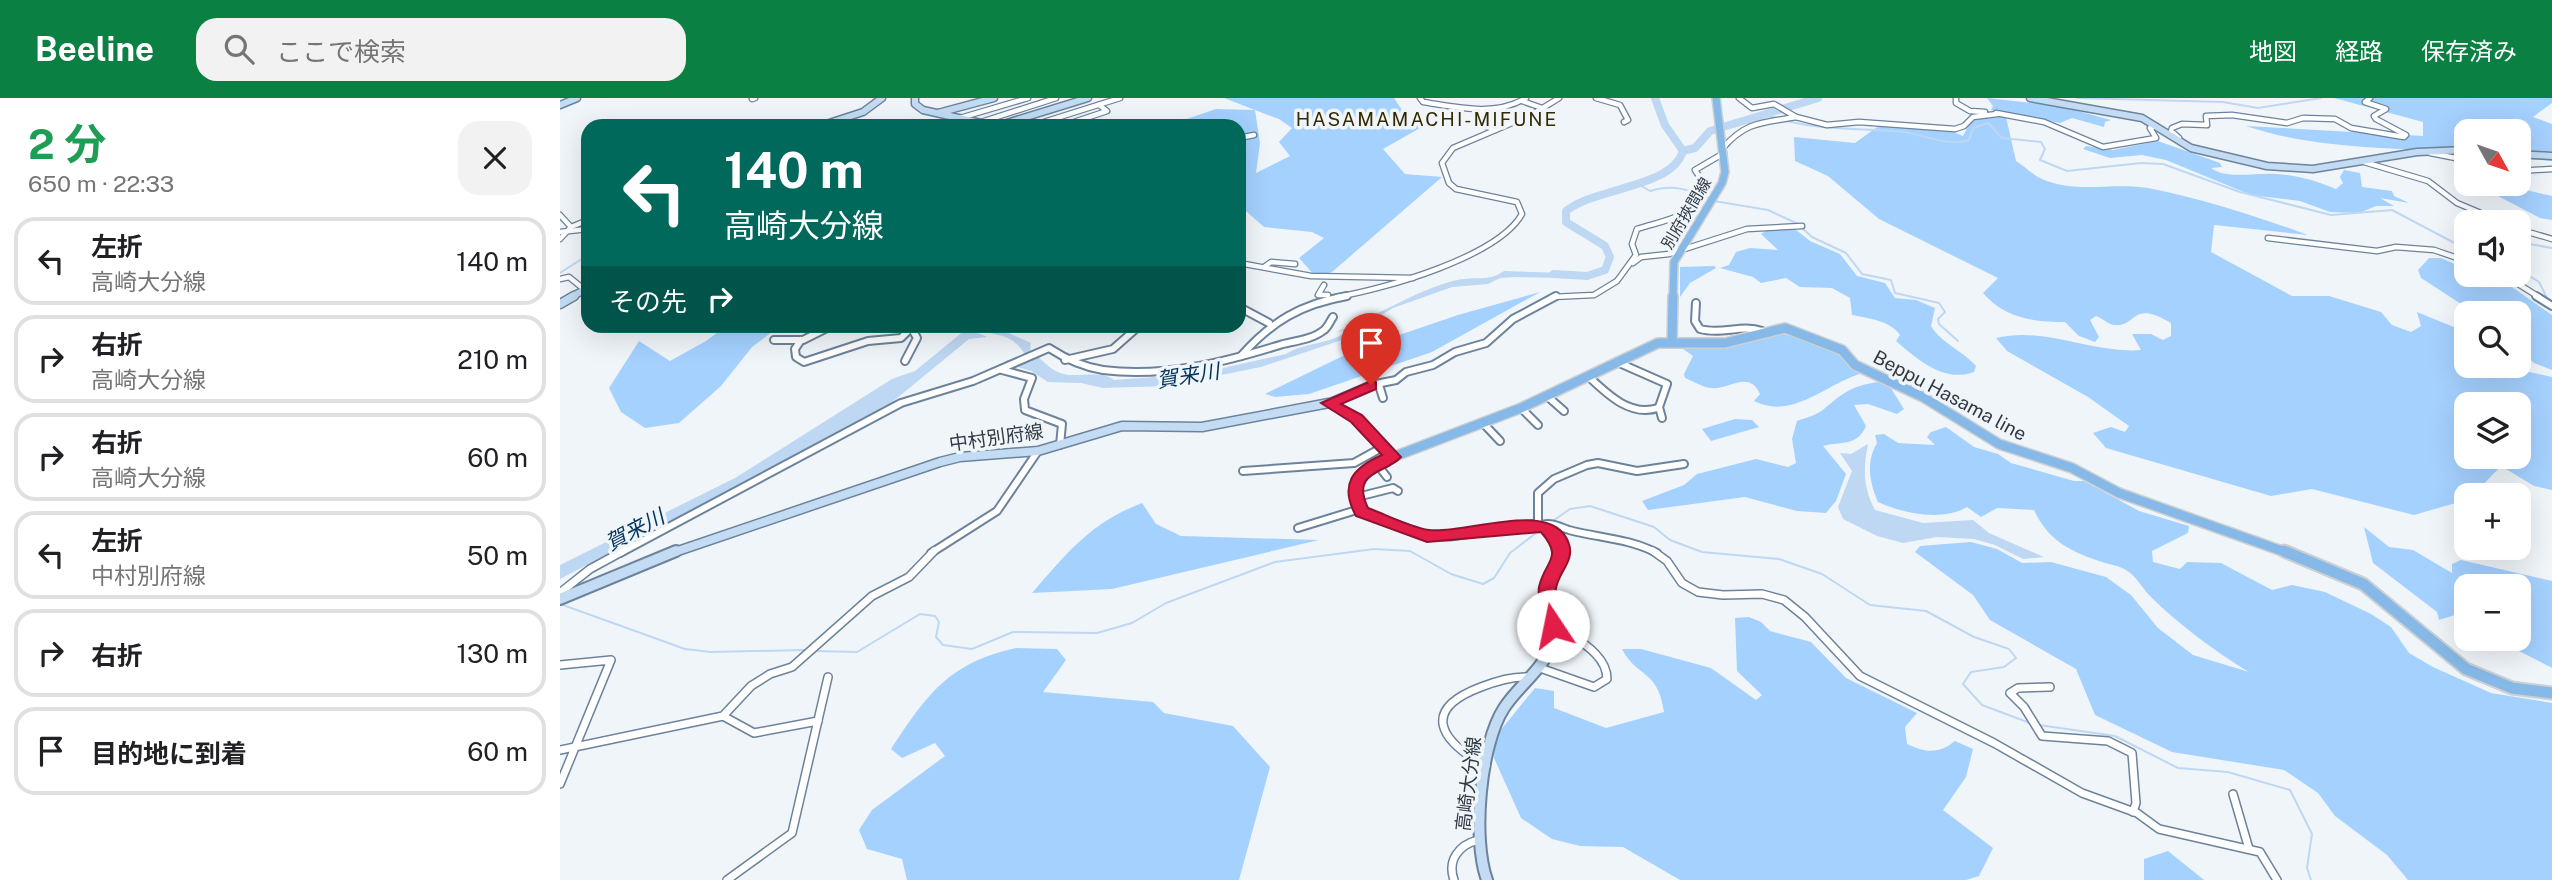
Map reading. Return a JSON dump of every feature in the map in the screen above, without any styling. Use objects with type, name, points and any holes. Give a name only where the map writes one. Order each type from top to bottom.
[{"type":"main road","points":[[560,104],[574,98]]},
{"type":"main road","points":[[842,119],[863,112],[882,98]]},
{"type":"main road","points":[[915,98],[918,107],[964,119]]},
{"type":"main road","points":[[937,113],[994,98]]},
{"type":"main road","name":"別府挾間線","points":[[1672,343],[1674,262],[1679,249],[1722,183],[1723,147],[1716,98]]},
{"type":"main road","points":[[2030,98],[2131,116],[2155,125],[2191,148],[2248,163],[2291,169],[2313,169],[2417,152],[2454,150]]},
{"type":"main road","points":[[1019,119],[1083,99]]},
{"type":"main road","points":[[2531,155],[2552,156]]},
{"type":"main road","points":[[560,304],[581,294]]},
{"type":"main road","name":"Beppu Hasama line","points":[[1393,457],[1521,408],[1647,347],[1672,343],[1725,343],[1762,331],[1785,328],[1842,350],[1855,365],[1923,397],[1999,444],[2072,468],[2119,493],[2254,539],[2363,584],[2466,669],[2512,688],[2552,693]]},
{"type":"main road","points":[[1328,403],[1356,418],[1393,457],[1376,463],[1360,477],[1355,497],[1360,509],[1369,517],[1427,536],[1450,536],[1540,525]]},
{"type":"main road","name":"中村別府線","points":[[561,598],[676,551],[940,462],[960,457],[1038,451],[1122,426],[1202,426],[1328,403]]},
{"type":"main road","name":"高崎大分線","points":[[1487,880],[1480,861],[1478,840],[1488,743],[1502,711],[1514,693],[1540,668],[1553,641],[1547,589],[1562,555],[1561,544],[1556,535],[1540,525]]},
{"type":"street","points":[[960,118],[1029,98],[1037,104]]},
{"type":"street","points":[[988,119],[1056,98]]},
{"type":"street","points":[[1057,119],[1120,98]]},
{"type":"street","points":[[1420,98],[1423,102],[1481,110],[1524,99],[1542,108]]},
{"type":"street","points":[[1239,358],[1269,323],[1304,304],[1418,278],[1483,245],[1517,223],[1521,208],[1517,202],[1456,189],[1449,183],[1442,163],[1453,148],[1559,98]]},
{"type":"street","points":[[1596,98],[1620,104],[1628,120],[1624,122]]},
{"type":"street","points":[[1739,98],[1754,109],[1776,105],[1796,117],[1827,125],[1859,122],[1947,129],[1962,127],[1973,117],[1997,114]]},
{"type":"street","points":[[1955,98],[1956,103],[1969,111],[2044,122],[2103,147],[2156,138],[2150,128],[2155,125]]},
{"type":"street","points":[[2191,148],[2174,135],[2172,128],[2182,124],[2207,125],[2206,116],[2219,114],[2281,122],[2303,118],[2335,119],[2351,128],[2378,135],[2404,137],[2406,135],[2402,131],[2376,119],[2374,116],[2386,109],[2365,102],[2370,98]]},
{"type":"street","points":[[1083,99],[1090,107]]},
{"type":"street","points":[[1083,119],[1107,111],[1099,105]]},
{"type":"street","points":[[1481,110],[1480,123],[1495,130]]},
{"type":"street","points":[[1328,403],[1395,380],[1411,370],[1433,365],[1455,352],[1486,343],[1513,319],[1557,295],[1594,295],[1617,281],[1637,253],[1632,244],[1637,229],[1668,223],[1691,209],[1706,187],[1696,177],[1695,170],[1737,132],[1749,125],[1796,117]]},
{"type":"street","points":[[1246,137],[1254,135]]},
{"type":"street","points":[[2439,150],[2451,157]]},
{"type":"street","points":[[2417,152],[2454,158]]},
{"type":"street","points":[[2364,162],[2428,181],[2457,203],[2474,210]]},
{"type":"street","points":[[2531,170],[2552,169]]},
{"type":"street","points":[[560,215],[564,216],[570,228]]},
{"type":"street","points":[[560,232],[581,223]]},
{"type":"street","points":[[1626,270],[1640,257],[1672,253],[1756,227],[1802,226]]},
{"type":"street","points":[[570,228],[581,229]]},
{"type":"street","points":[[560,239],[570,228]]},
{"type":"street","points":[[2531,233],[2552,239]]},
{"type":"street","points":[[2268,238],[2377,251],[2406,247],[2434,250],[2454,257]]},
{"type":"street","points":[[1264,267],[1271,262],[1295,264]]},
{"type":"street","points":[[1246,263],[1311,276],[1418,278]]},
{"type":"street","points":[[560,279],[569,277],[581,288]]},
{"type":"street","points":[[1324,285],[1318,295],[1340,297]]},
{"type":"street","points":[[2523,287],[2552,306]]},
{"type":"street","points":[[1696,303],[1695,321],[1700,329],[1729,333],[1755,328],[1762,331]]},
{"type":"street","points":[[1246,311],[1269,323]]},
{"type":"street","points":[[561,598],[561,592],[566,586],[590,569],[800,454],[911,399],[959,386],[1046,349],[1065,360],[1100,370],[1129,373],[1178,369],[1239,358],[1323,331],[1333,317]]},
{"type":"street","points":[[774,340],[801,340],[816,333]]},
{"type":"street","points":[[801,340],[795,349],[796,357],[804,362],[868,341],[901,338],[906,333]]},
{"type":"street","points":[[905,361],[917,338],[915,333]]},
{"type":"street","points":[[1065,360],[1113,349],[1131,333]]},
{"type":"street","points":[[1617,362],[1667,384],[1658,408],[1662,418]]},
{"type":"street","points":[[1003,368],[1032,378],[1024,399],[1025,410],[1062,424],[1060,445]]},
{"type":"street","points":[[1588,376],[1611,396],[1634,409],[1651,411],[1658,408]]},
{"type":"street","points":[[1379,385],[1383,398]]},
{"type":"street","points":[[1547,396],[1564,411]]},
{"type":"street","points":[[1521,408],[1538,425]]},
{"type":"street","points":[[1483,423],[1500,440]]},
{"type":"street","points":[[1244,471],[1354,463],[1383,447]]},
{"type":"street","points":[[560,750],[723,716],[751,687],[770,674],[792,667],[872,596],[909,577],[931,553],[997,511],[1038,451]]},
{"type":"street","points":[[1376,463],[1387,477]]},
{"type":"street","points":[[1684,464],[1637,471],[1598,463],[1574,469],[1553,479],[1538,494],[1540,525],[1552,523],[1572,531],[1619,537],[1660,555],[1686,586],[1701,593],[1733,597],[1767,595],[1784,600],[1807,618],[1840,659],[1860,676],[2014,753],[2065,786],[2133,811],[2154,822],[2159,829],[2229,847],[2249,849],[2265,856],[2277,880]]},
{"type":"street","points":[[1355,497],[1393,488],[1398,491]]},
{"type":"street","points":[[1298,528],[1360,509]]},
{"type":"street","points":[[1540,668],[1594,687],[1608,679],[1607,668],[1598,657],[1560,627],[1553,626]]},
{"type":"street","points":[[560,665],[611,660],[560,784]]},
{"type":"street","points":[[1486,766],[1450,745],[1439,727],[1441,714],[1449,702],[1472,689],[1517,675],[1531,677]]},
{"type":"street","points":[[727,880],[792,833],[828,677]]},
{"type":"street","points":[[2050,687],[2018,688],[2010,693],[2024,707],[2042,736],[2108,741],[2132,753],[2136,803],[2133,811]]},
{"type":"street","points":[[723,716],[754,733],[818,721]]},
{"type":"street","points":[[2234,794],[2249,849]]},
{"type":"street","points":[[1454,880],[1450,867],[1455,856],[1463,846],[1478,840]]},
{"type":"shaded area","points":[[1224,98],[1394,98],[1406,116],[1422,127],[1383,149],[1405,174],[1442,177],[1332,272],[1316,277],[1299,258],[1324,238],[1312,232],[1264,227],[1246,211],[1246,119],[1187,119],[1216,109],[1255,110]],"holes":[[[1255,110],[1279,119],[1292,128],[1279,142],[1290,156],[1256,173],[1260,143]]]},
{"type":"shaded area","points":[[1987,98],[2060,106],[2111,120],[2105,122],[2104,127],[2072,118],[2060,123],[1991,110],[1993,106]]},
{"type":"shaded area","points":[[2334,98],[2552,98],[2552,103],[2533,117],[2552,124],[2552,161],[2531,159],[2531,119],[2454,119],[2454,152],[2327,144],[2246,126],[2423,136],[2423,122]]},
{"type":"shaded area","points":[[1998,115],[2006,117],[2016,161],[2039,177],[2068,186],[2148,188],[2229,208],[2308,235],[2214,225],[2211,252],[2292,296],[2329,296],[2381,312],[2392,325],[2411,332],[2421,326],[2417,312],[2454,327],[2454,378],[2531,378],[2531,372],[2552,377],[2552,490],[2534,486],[2506,469],[2531,469],[2531,392],[2454,392],[2454,469],[2498,469],[2485,483],[2454,483],[2454,503],[2414,515],[2312,489],[2271,496],[2106,448],[2093,433],[2111,427],[2125,432],[2129,426],[2088,397],[2007,351],[1996,338],[2032,335],[2105,348],[2141,350],[2132,334],[2151,334],[2163,340],[2171,336],[2171,323],[2148,313],[2136,316],[2122,325],[2110,324],[2096,316],[2090,320],[2099,337],[2095,342],[2079,336],[2065,322],[2042,321],[2010,313],[1983,293],[1998,278],[1879,219],[1828,176],[1795,161],[1794,137],[1855,143],[1880,125],[1947,129],[1963,136],[1972,119]]},
{"type":"shaded area","points":[[2158,141],[2220,163],[2222,167],[2211,168],[2225,174],[2291,176],[2336,189],[2343,183],[2340,177],[2344,170],[2360,173],[2362,187],[2392,191],[2394,196],[2409,203],[2380,198],[2394,206],[2376,206],[2359,213],[2330,212],[2300,201],[2251,195],[2166,160],[2142,155],[2110,158],[2083,149],[2086,146],[2113,150]]},
{"type":"shaded area","points":[[2531,191],[2552,196],[2552,220],[2540,218],[2531,213],[2531,210],[2525,210],[2498,196],[2531,196]]},
{"type":"shaded area","points":[[1795,229],[1810,241],[1840,254],[1857,276],[1885,283],[1895,298],[1916,300],[1935,308],[1931,326],[1941,338],[1976,366],[1974,372],[1952,374],[1932,368],[1896,341],[1900,335],[1891,326],[1852,315],[1850,298],[1832,288],[1800,287],[1786,278],[1761,283],[1753,277],[1720,268],[1729,265],[1736,252],[1750,248],[1778,250],[1761,234],[1767,230]]},
{"type":"shaded area","points":[[2429,258],[2441,258],[2454,264],[2454,287],[2512,287],[2552,315],[2552,370],[2531,360],[2531,301],[2456,301],[2421,278],[2418,270]]},
{"type":"shaded area","points":[[1680,267],[1716,268],[1690,283],[1680,297]]},
{"type":"shaded area","points":[[1540,292],[1432,352],[1309,394],[1275,397],[1265,394],[1355,350],[1458,315]]},
{"type":"shaded area","points":[[1776,332],[1827,346],[1863,373],[1810,398],[1783,406],[1768,406],[1754,401],[1760,394],[1750,383],[1738,382],[1711,388],[1685,378],[1684,374],[1693,356],[1683,349],[1729,346]]},
{"type":"shaded area","points":[[717,333],[771,333],[752,347],[721,386],[679,423],[645,428],[621,412],[609,388],[639,341],[670,361]]},
{"type":"shaded area","points":[[1878,382],[1889,385],[1904,409],[1897,414],[1868,404],[1854,405],[1866,426],[1862,433],[1848,442],[1823,446],[1846,474],[1836,501],[1826,513],[1797,511],[1745,497],[1648,510],[1642,501],[1684,485],[1697,474],[1756,459],[1788,467],[1796,463],[1792,439],[1797,421],[1818,413],[1854,388]]},
{"type":"shaded area","points":[[1735,419],[1752,420],[1759,427],[1711,441],[1702,429]]},
{"type":"shaded area","points":[[1946,427],[1974,447],[1998,454],[2011,463],[2074,481],[2084,481],[2139,511],[2189,526],[2188,533],[2152,551],[2153,562],[2180,569],[2187,562],[2221,563],[2272,590],[2292,585],[2325,592],[2371,614],[2391,627],[2409,653],[2433,667],[2491,693],[2552,703],[2552,880],[2408,880],[2387,855],[2335,816],[2318,793],[2284,770],[2172,752],[2095,715],[2076,669],[1990,620],[1973,595],[1915,552],[1920,546],[1971,542],[1997,549],[2022,563],[2051,562],[2106,577],[2131,595],[2158,628],[2193,655],[2249,672],[2173,617],[2129,572],[2078,553],[2060,543],[2045,529],[2034,510],[1997,508],[1981,517],[1967,507],[1957,512],[1934,515],[1899,510],[1878,502],[1870,472],[1871,457],[1877,443],[1875,435],[1884,434],[1898,443],[1935,445],[1927,437],[1931,432]]},
{"type":"shaded area","points":[[1142,503],[1156,524],[1181,536],[1319,540],[1112,589],[1032,593],[1081,540],[1108,520]]},
{"type":"shaded area","points":[[2364,527],[2389,547],[2413,550],[2452,573],[2452,564],[2461,560],[2522,574],[2454,574],[2454,615],[2439,620],[2437,612],[2373,563]]},
{"type":"shaded area","points":[[2531,576],[2552,581],[2552,668],[2519,651],[2531,651]]},
{"type":"shaded area","points":[[1749,617],[1761,622],[1770,631],[1811,642],[1846,678],[1917,713],[1905,727],[1907,744],[1932,751],[1955,741],[1973,749],[1966,777],[1943,810],[1993,848],[1979,876],[1966,880],[1680,880],[1623,847],[1580,846],[1552,839],[1521,818],[1494,758],[1495,737],[1535,688],[1554,691],[1554,708],[1606,728],[1664,712],[1657,688],[1628,659],[1622,649],[1641,649],[1711,668],[1756,700],[1762,695],[1737,671],[1735,618]]},
{"type":"shaded area","points":[[1016,648],[1057,649],[1066,660],[1043,692],[1153,702],[1164,713],[1233,726],[1270,767],[1239,880],[907,880],[902,859],[867,849],[859,830],[872,810],[945,756],[935,743],[902,758],[891,749],[916,713],[928,697],[956,672],[993,654]]},
{"type":"shaded area","points":[[2168,851],[2204,880],[2144,880],[2144,859]]},
{"type":"water","points":[[1504,271],[1566,273],[1565,278],[1500,278],[1488,284],[1452,287],[1393,308],[1376,318],[1372,325],[1392,320],[1376,327],[1378,328],[1261,367],[1167,386],[1103,388],[1081,383],[1048,382],[1031,371],[1005,363],[1025,355],[1016,343],[991,333],[1009,333],[1031,343],[1030,349],[1044,362],[1055,371],[1066,375],[1102,375],[1114,380],[1196,374],[1286,354],[1341,335],[1348,330],[1336,332],[1441,284]]},
{"type":"water","points":[[961,333],[978,333],[987,337],[969,339],[885,408],[560,579],[560,565],[735,478],[892,379],[915,371]]},
{"type":"water","points":[[1868,444],[1865,478],[1875,510],[1923,523],[1973,520],[1989,533],[2044,557],[2023,559],[1995,545],[1974,539],[1937,537],[1903,543],[1877,536],[1843,519],[1838,507],[1852,471],[1840,453],[1851,454]]},
{"type":"waterway","name":"賀来川","points":[[1655,98],[1665,125],[1683,151]]},
{"type":"waterway","points":[[1683,151],[1695,148],[1710,131],[1818,98]]},
{"type":"waterway","points":[[2077,98],[2223,102],[2258,108],[2321,98]]},
{"type":"waterway","points":[[1763,115],[1777,118]]},
{"type":"waterway","points":[[1783,120],[1828,128],[1904,132],[1953,142],[1969,140],[1973,128],[1988,123],[2002,138],[2041,142],[2045,149],[2040,160],[2067,171],[2141,163],[2163,164],[2240,192],[2331,215],[2392,210],[2454,243]]},
{"type":"waterway","name":"賀来川","points":[[1554,274],[1587,276],[1605,270],[1610,257],[1605,246],[1566,222],[1566,211],[1579,203],[1664,173],[1676,163],[1683,151]]},
{"type":"waterway","points":[[1636,183],[1650,191],[1680,189],[1709,199]]},
{"type":"waterway","points":[[1714,201],[1768,210],[1798,224]]},
{"type":"waterway","points":[[1802,228],[1812,237],[1846,253],[1862,274],[1891,280],[1895,293],[1939,303],[1945,312],[1938,319],[1939,324],[1958,341]]},
{"type":"waterway","points":[[2531,244],[2552,248]]},
{"type":"waterway","points":[[560,273],[581,260]]},
{"type":"waterway","points":[[2531,277],[2539,282],[2549,302]]},
{"type":"waterway","points":[[1550,523],[1570,509],[1590,506],[1654,527],[1670,540],[1702,552],[1779,559],[1822,574],[1870,605],[1926,611],[1974,637],[2009,649],[2016,658],[2004,667],[1971,672],[1963,684],[1982,705],[2030,723]]},
{"type":"waterway","points":[[814,651],[857,652],[920,614],[935,616],[939,622],[936,637],[943,645],[972,649],[1013,632],[1097,633],[1132,623],[1166,603],[1275,562],[1374,549],[1410,551],[1451,574],[1483,584],[1494,578],[1510,553],[1540,530]]},
{"type":"waterway","points":[[560,604],[685,649],[711,652],[805,650]]},
{"type":"waterway","points":[[2039,725],[2115,736],[2178,768],[2228,772],[2290,790],[2312,834],[2307,868],[2311,880]]},
{"type":"district","name":"HASAMAMACHI-MIFUNE","points":[[1427,119]]},
{"type":"route","points":[[1371,385],[1328,403],[1356,418],[1393,457],[1368,467],[1357,482],[1355,497],[1362,512],[1412,533],[1427,536],[1450,536],[1542,525],[1556,535],[1561,544],[1562,555],[1547,589],[1553,626]]}]
